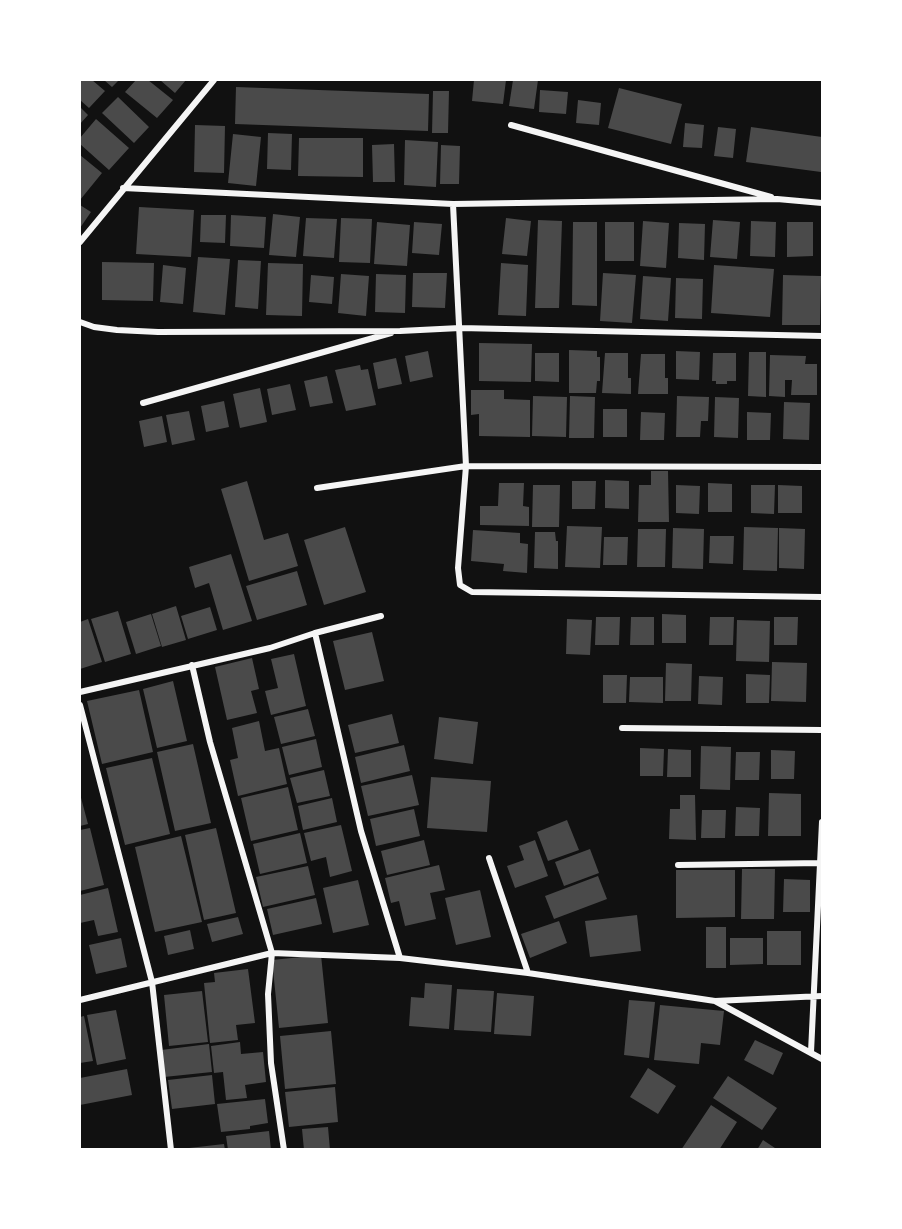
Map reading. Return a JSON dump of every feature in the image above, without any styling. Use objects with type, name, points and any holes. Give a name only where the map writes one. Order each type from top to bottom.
[{"type":"street","points":[[80,243],[214,80]]},
{"type":"street","points":[[511,125],[777,199]]},
{"type":"street","points":[[123,189],[453,204],[777,199],[822,203]]},
{"type":"street","points":[[453,204],[466,466],[458,579],[460,585],[472,592],[822,597]]},
{"type":"street","points":[[80,322],[94,327],[117,330],[158,332],[400,331],[460,328],[822,336]]},
{"type":"street","points":[[143,403],[400,331]]},
{"type":"street","points":[[317,488],[466,466],[822,467]]},
{"type":"street","points":[[80,692],[270,648],[315,633],[381,616]]},
{"type":"street","points":[[315,633],[361,831],[400,958]]},
{"type":"street","points":[[192,665],[210,742],[272,953],[268,994],[271,1063],[284,1149]]},
{"type":"street","points":[[80,705],[152,982],[171,1149]]},
{"type":"street","points":[[622,728],[822,730]]},
{"type":"street","points":[[811,1053],[822,822]]},
{"type":"street","points":[[489,858],[528,973]]},
{"type":"street","points":[[678,865],[821,863]]},
{"type":"street","points":[[80,1000],[272,953],[400,958],[528,973],[715,1001],[822,996]]},
{"type":"street","points":[[715,1001],[822,1059]]},
{"type":"building","points":[[80,80],[92,80],[105,91],[89,108],[80,100]]},
{"type":"building","points":[[104,80],[119,80],[112,87]]},
{"type":"building","points":[[136,80],[148,80],[173,100],[157,118],[125,92]]},
{"type":"building","points":[[160,80],[186,80],[175,93]]},
{"type":"building","points":[[474,80],[506,80],[503,104],[472,101]]},
{"type":"building","points":[[513,80],[538,80],[534,109],[509,106]]},
{"type":"building","points":[[236,87],[429,94],[428,131],[235,124]]},
{"type":"building","points":[[619,88],[682,104],[671,144],[608,128]]},
{"type":"building","points":[[540,90],[568,92],[566,114],[539,112]]},
{"type":"building","points":[[433,91],[449,91],[448,133],[432,133]]},
{"type":"building","points":[[118,97],[149,127],[134,143],[102,113]]},
{"type":"building","points":[[578,100],[601,103],[599,125],[576,123]]},
{"type":"building","points":[[80,107],[88,115],[80,124]]},
{"type":"building","points":[[96,119],[129,148],[109,170],[80,144],[80,138]]},
{"type":"building","points":[[685,123],[704,125],[702,148],[683,147]]},
{"type":"building","points":[[195,125],[225,126],[224,173],[194,172]]},
{"type":"building","points":[[718,127],[736,129],[733,158],[714,156]]},
{"type":"building","points":[[751,127],[822,137],[821,172],[746,162]]},
{"type":"building","points":[[268,133],[292,134],[291,170],[267,169]]},
{"type":"building","points":[[233,134],[261,137],[256,186],[228,183]]},
{"type":"building","points":[[299,138],[363,138],[363,177],[298,176]]},
{"type":"building","points":[[405,140],[438,142],[436,187],[404,185]]},
{"type":"building","points":[[394,144],[395,182],[373,182],[372,145]]},
{"type":"building","points":[[441,145],[460,146],[459,184],[440,184]]},
{"type":"building","points":[[80,155],[102,173],[80,200]]},
{"type":"building","points":[[80,205],[91,212],[80,228]]},
{"type":"building","points":[[139,207],[194,210],[191,257],[136,254]]},
{"type":"building","points":[[273,214],[300,217],[296,257],[269,255]]},
{"type":"building","points":[[201,215],[226,215],[225,243],[200,242]]},
{"type":"building","points":[[231,215],[266,217],[264,248],[230,246]]},
{"type":"building","points":[[306,218],[337,219],[334,258],[303,256]]},
{"type":"building","points":[[341,218],[372,219],[370,263],[339,262]]},
{"type":"building","points":[[506,218],[531,221],[527,256],[502,254]]},
{"type":"building","points":[[538,220],[562,221],[559,308],[535,308]]},
{"type":"building","points":[[713,220],[740,222],[737,259],[710,257]]},
{"type":"building","points":[[643,221],[669,223],[666,268],[640,266]]},
{"type":"building","points":[[751,221],[776,222],[775,257],[750,256]]},
{"type":"building","points":[[377,222],[410,225],[407,266],[374,264]]},
{"type":"building","points":[[414,222],[442,224],[439,255],[412,253]]},
{"type":"building","points":[[573,222],[597,222],[597,306],[572,305]]},
{"type":"building","points":[[605,222],[634,222],[634,261],[605,261]]},
{"type":"building","points":[[787,222],[813,222],[813,256],[787,257]]},
{"type":"building","points":[[679,223],[705,224],[704,260],[678,258]]},
{"type":"building","points":[[198,257],[230,259],[225,315],[193,312]]},
{"type":"building","points":[[238,260],[261,261],[258,309],[235,307]]},
{"type":"building","points":[[102,262],[154,263],[153,301],[102,300]]},
{"type":"building","points":[[268,263],[303,264],[302,316],[266,315]]},
{"type":"building","points":[[501,263],[528,265],[526,316],[498,315]]},
{"type":"building","points":[[163,265],[186,268],[183,304],[160,302]]},
{"type":"building","points":[[714,265],[774,269],[770,317],[711,313]]},
{"type":"building","points":[[413,273],[447,273],[445,308],[412,307]]},
{"type":"building","points":[[603,273],[636,275],[632,323],[600,321]]},
{"type":"building","points":[[341,274],[369,276],[366,316],[338,313]]},
{"type":"building","points":[[376,274],[406,275],[405,313],[375,312]]},
{"type":"building","points":[[311,275],[334,277],[332,304],[309,302]]},
{"type":"building","points":[[783,275],[821,276],[820,325],[782,325]]},
{"type":"building","points":[[643,276],[671,278],[668,321],[640,319]]},
{"type":"building","points":[[676,278],[703,279],[702,319],[675,318]]},
{"type":"building","points":[[479,343],[532,344],[531,382],[479,381]]},
{"type":"building","points":[[569,350],[597,351],[597,357],[600,357],[600,381],[597,381],[596,393],[569,393]]},
{"type":"building","points":[[428,351],[433,377],[410,382],[405,356]]},
{"type":"building","points":[[676,351],[700,352],[699,380],[676,379]]},
{"type":"building","points":[[749,352],[766,352],[766,397],[748,396]]},
{"type":"building","points":[[535,353],[559,353],[559,382],[535,381]]},
{"type":"building","points":[[605,353],[628,353],[628,378],[631,378],[631,394],[602,393]]},
{"type":"building","points":[[713,353],[736,353],[736,381],[716,384],[716,381],[712,381]]},
{"type":"building","points":[[641,354],[665,354],[668,394],[638,394]]},
{"type":"building","points":[[770,355],[806,356],[805,364],[817,364],[817,395],[791,395],[792,380],[785,380],[785,397],[769,396]]},
{"type":"building","points":[[396,358],[402,384],[378,389],[373,363]]},
{"type":"building","points":[[360,365],[361,370],[368,369],[376,405],[346,411],[335,370]]},
{"type":"building","points":[[327,376],[333,403],[310,407],[304,381]]},
{"type":"building","points":[[290,384],[296,410],[272,415],[267,389]]},
{"type":"building","points":[[260,388],[267,422],[240,428],[233,394]]},
{"type":"building","points":[[471,390],[504,390],[504,399],[530,400],[530,437],[479,436],[479,414],[471,415]]},
{"type":"building","points":[[533,396],[567,397],[566,437],[532,436]]},
{"type":"building","points":[[570,396],[595,397],[594,438],[569,438]]},
{"type":"building","points":[[677,396],[709,397],[708,421],[701,421],[700,437],[676,437]]},
{"type":"building","points":[[715,397],[739,398],[738,438],[714,437]]},
{"type":"building","points":[[224,401],[229,427],[206,432],[201,406]]},
{"type":"building","points":[[784,402],[810,403],[809,440],[783,439]]},
{"type":"building","points":[[603,409],[627,409],[627,437],[603,437]]},
{"type":"building","points":[[189,411],[195,440],[172,445],[166,415]]},
{"type":"building","points":[[641,412],[665,413],[664,440],[640,440]]},
{"type":"building","points":[[747,412],[771,413],[770,440],[747,440]]},
{"type":"building","points":[[162,416],[167,442],[144,447],[139,421]]},
{"type":"building","points":[[651,471],[668,471],[669,522],[638,522],[639,485],[651,485]]},
{"type":"building","points":[[605,480],[629,481],[629,509],[605,508]]},
{"type":"building","points":[[247,481],[264,540],[288,533],[298,566],[249,581],[221,489]]},
{"type":"building","points":[[572,481],[596,481],[595,509],[572,509]]},
{"type":"building","points":[[499,483],[524,483],[523,506],[529,507],[529,526],[480,525],[480,506],[498,506]]},
{"type":"building","points":[[708,483],[732,484],[732,512],[708,512]]},
{"type":"building","points":[[533,485],[560,485],[559,527],[532,527]]},
{"type":"building","points":[[676,485],[700,486],[699,514],[676,513]]},
{"type":"building","points":[[751,485],[775,485],[774,514],[751,513]]},
{"type":"building","points":[[778,485],[802,486],[802,513],[778,513]]},
{"type":"building","points":[[567,526],[602,527],[600,568],[565,567]]},
{"type":"building","points":[[345,527],[366,592],[324,605],[304,540]]},
{"type":"building","points":[[744,527],[778,528],[777,571],[743,570]]},
{"type":"building","points":[[673,528],[704,529],[703,569],[672,568]]},
{"type":"building","points":[[779,528],[805,529],[804,569],[779,568]]},
{"type":"building","points":[[638,529],[666,529],[665,567],[637,567]]},
{"type":"building","points":[[473,530],[520,533],[520,543],[528,544],[527,573],[503,571],[504,564],[471,561]]},
{"type":"building","points":[[535,532],[555,532],[556,541],[558,541],[558,569],[534,568]]},
{"type":"building","points":[[710,536],[734,536],[733,564],[709,563]]},
{"type":"building","points":[[604,537],[628,537],[627,565],[603,565]]},
{"type":"building","points":[[231,554],[252,621],[223,630],[209,583],[195,588],[189,567]]},
{"type":"building","points":[[297,571],[307,605],[257,620],[246,586]]},
{"type":"building","points":[[176,606],[186,640],[162,647],[152,614]]},
{"type":"building","points":[[210,607],[217,630],[188,639],[181,616]]},
{"type":"building","points":[[118,611],[131,654],[105,662],[91,619]]},
{"type":"building","points":[[151,614],[161,646],[136,654],[126,622]]},
{"type":"building","points":[[662,614],[686,615],[686,643],[662,643]]},
{"type":"building","points":[[596,617],[620,617],[619,645],[595,645]]},
{"type":"building","points":[[631,617],[654,617],[654,645],[630,645]]},
{"type":"building","points":[[710,617],[734,617],[733,645],[709,645]]},
{"type":"building","points":[[774,617],[798,617],[797,645],[774,645]]},
{"type":"building","points":[[88,619],[102,662],[80,669],[80,622]]},
{"type":"building","points":[[567,619],[592,620],[590,655],[566,654]]},
{"type":"building","points":[[737,620],[770,621],[769,662],[736,661]]},
{"type":"building","points":[[372,632],[384,681],[345,690],[333,641]]},
{"type":"building","points":[[294,654],[306,706],[271,715],[265,691],[278,688],[271,659]]},
{"type":"building","points":[[252,658],[259,689],[251,691],[257,713],[227,720],[215,667]]},
{"type":"building","points":[[772,662],[807,663],[806,702],[771,701]]},
{"type":"building","points":[[666,663],[692,664],[691,701],[665,701]]},
{"type":"building","points":[[746,674],[770,675],[769,703],[746,703]]},
{"type":"building","points":[[603,675],[627,675],[626,703],[603,703]]},
{"type":"building","points":[[699,676],[723,677],[722,705],[698,704]]},
{"type":"building","points":[[630,677],[663,677],[663,703],[629,702]]},
{"type":"building","points":[[173,681],[187,741],[157,748],[143,689]]},
{"type":"building","points":[[139,690],[153,752],[102,764],[87,701]]},
{"type":"building","points":[[308,709],[315,736],[281,744],[274,717]]},
{"type":"building","points":[[392,714],[399,743],[355,753],[348,725]]},
{"type":"building","points":[[439,717],[478,722],[473,764],[434,759]]},
{"type":"building","points":[[259,721],[265,751],[279,748],[287,784],[238,796],[230,760],[238,758],[232,728]]},
{"type":"building","points":[[316,739],[322,767],[289,775],[282,747]]},
{"type":"building","points":[[193,744],[211,823],[175,831],[157,752]]},
{"type":"building","points":[[404,745],[410,771],[361,783],[355,757]]},
{"type":"building","points":[[701,746],[731,747],[730,790],[700,789]]},
{"type":"building","points":[[640,748],[664,749],[663,776],[640,776]]},
{"type":"building","points":[[668,749],[691,750],[691,777],[667,777]]},
{"type":"building","points":[[771,750],[795,751],[794,779],[771,779]]},
{"type":"building","points":[[736,752],[760,752],[759,780],[735,780]]},
{"type":"building","points":[[152,758],[170,834],[125,845],[106,768]]},
{"type":"building","points":[[324,770],[330,796],[297,803],[290,778]]},
{"type":"building","points":[[412,775],[419,805],[368,816],[361,786]]},
{"type":"building","points":[[431,777],[491,781],[487,832],[427,828]]},
{"type":"building","points":[[288,787],[298,830],[251,841],[241,798]]},
{"type":"building","points":[[769,793],[801,794],[801,836],[768,836]]},
{"type":"building","points":[[80,794],[88,824],[80,826]]},
{"type":"building","points":[[680,795],[695,795],[696,840],[669,839],[670,809],[680,809]]},
{"type":"building","points":[[332,798],[337,822],[303,830],[298,806]]},
{"type":"building","points":[[736,807],[760,808],[759,836],[735,836]]},
{"type":"building","points":[[414,809],[420,836],[376,846],[370,819]]},
{"type":"building","points":[[702,810],[726,810],[725,838],[701,838]]},
{"type":"building","points":[[567,820],[579,850],[548,861],[537,832]]},
{"type":"building","points":[[341,825],[352,871],[330,877],[326,857],[311,861],[304,833]]},
{"type":"building","points":[[90,828],[104,885],[80,891],[80,830]]},
{"type":"building","points":[[216,828],[236,913],[204,920],[185,835]]},
{"type":"building","points":[[300,833],[307,863],[260,874],[253,844]]},
{"type":"building","points":[[181,836],[202,922],[155,932],[135,847]]},
{"type":"building","points":[[424,840],[430,865],[387,875],[381,851]]},
{"type":"building","points":[[535,840],[548,876],[515,888],[507,866],[524,860],[519,846]]},
{"type":"building","points":[[590,849],[599,873],[564,886],[555,862]]},
{"type":"building","points":[[439,865],[445,890],[430,893],[436,919],[405,926],[399,901],[391,903],[385,878]]},
{"type":"building","points":[[308,866],[315,895],[263,907],[256,877]]},
{"type":"building","points":[[742,869],[775,869],[774,919],[741,919]]},
{"type":"building","points":[[676,870],[735,870],[735,917],[676,918]]},
{"type":"building","points":[[598,876],[607,899],[554,919],[545,896]]},
{"type":"building","points":[[784,879],[810,880],[810,912],[783,912]]},
{"type":"building","points":[[358,880],[369,925],[333,933],[323,888]]},
{"type":"building","points":[[108,888],[118,932],[98,936],[94,920],[80,923],[80,895]]},
{"type":"building","points":[[480,890],[491,937],[456,945],[445,898]]},
{"type":"building","points":[[316,898],[322,924],[273,935],[267,909]]},
{"type":"building","points":[[637,915],[641,951],[590,957],[585,921]]},
{"type":"building","points":[[238,917],[243,934],[212,942],[207,924]]},
{"type":"building","points":[[559,921],[567,943],[530,958],[521,934]]},
{"type":"building","points":[[706,927],[726,927],[726,968],[706,968]]},
{"type":"building","points":[[190,930],[194,949],[168,955],[164,936]]},
{"type":"building","points":[[767,931],[801,931],[801,965],[767,965]]},
{"type":"building","points":[[121,938],[127,967],[96,974],[89,945]]},
{"type":"building","points":[[730,938],[763,938],[763,964],[730,965]]},
{"type":"building","points":[[321,955],[328,1023],[279,1028],[272,960]]},
{"type":"building","points":[[248,969],[255,1023],[236,1025],[238,1040],[210,1043],[204,983],[215,982],[214,973]]},
{"type":"building","points":[[425,983],[452,985],[449,1029],[409,1026],[411,997],[424,998]]},
{"type":"building","points":[[457,989],[494,991],[491,1032],[454,1030]]},
{"type":"building","points":[[202,991],[208,1042],[169,1046],[164,995]]},
{"type":"building","points":[[497,993],[534,996],[531,1036],[494,1034]]},
{"type":"building","points":[[629,1000],[655,1002],[649,1058],[624,1055]]},
{"type":"building","points":[[660,1005],[724,1011],[720,1045],[701,1043],[699,1064],[654,1060]]},
{"type":"building","points":[[116,1010],[126,1059],[97,1065],[87,1015]]},
{"type":"building","points":[[84,1016],[93,1061],[80,1063],[80,1017]]},
{"type":"building","points":[[331,1031],[336,1084],[285,1089],[280,1036]]},
{"type":"building","points":[[755,1040],[783,1053],[773,1075],[744,1060]]},
{"type":"building","points":[[240,1042],[241,1054],[263,1052],[266,1082],[245,1085],[247,1098],[226,1100],[223,1072],[214,1073],[211,1046]]},
{"type":"building","points":[[209,1044],[212,1072],[164,1077],[161,1050]]},
{"type":"building","points":[[648,1068],[676,1086],[658,1114],[630,1097]]},
{"type":"building","points":[[127,1069],[132,1095],[80,1105],[80,1078]]},
{"type":"building","points":[[212,1075],[215,1104],[172,1109],[168,1080]]},
{"type":"building","points":[[728,1076],[777,1108],[762,1130],[713,1098]]},
{"type":"building","points":[[335,1087],[338,1122],[289,1127],[285,1092]]},
{"type":"building","points":[[265,1099],[268,1123],[250,1126],[250,1129],[221,1132],[217,1104]]},
{"type":"building","points":[[711,1105],[737,1122],[719,1150],[681,1150]]},
{"type":"building","points":[[328,1127],[330,1150],[304,1150],[302,1129]]},
{"type":"building","points":[[269,1131],[271,1150],[228,1150],[226,1136]]},
{"type":"building","points":[[763,1140],[778,1150],[757,1150]]},
{"type":"building","points":[[224,1144],[225,1150],[189,1150],[189,1148]]}]
